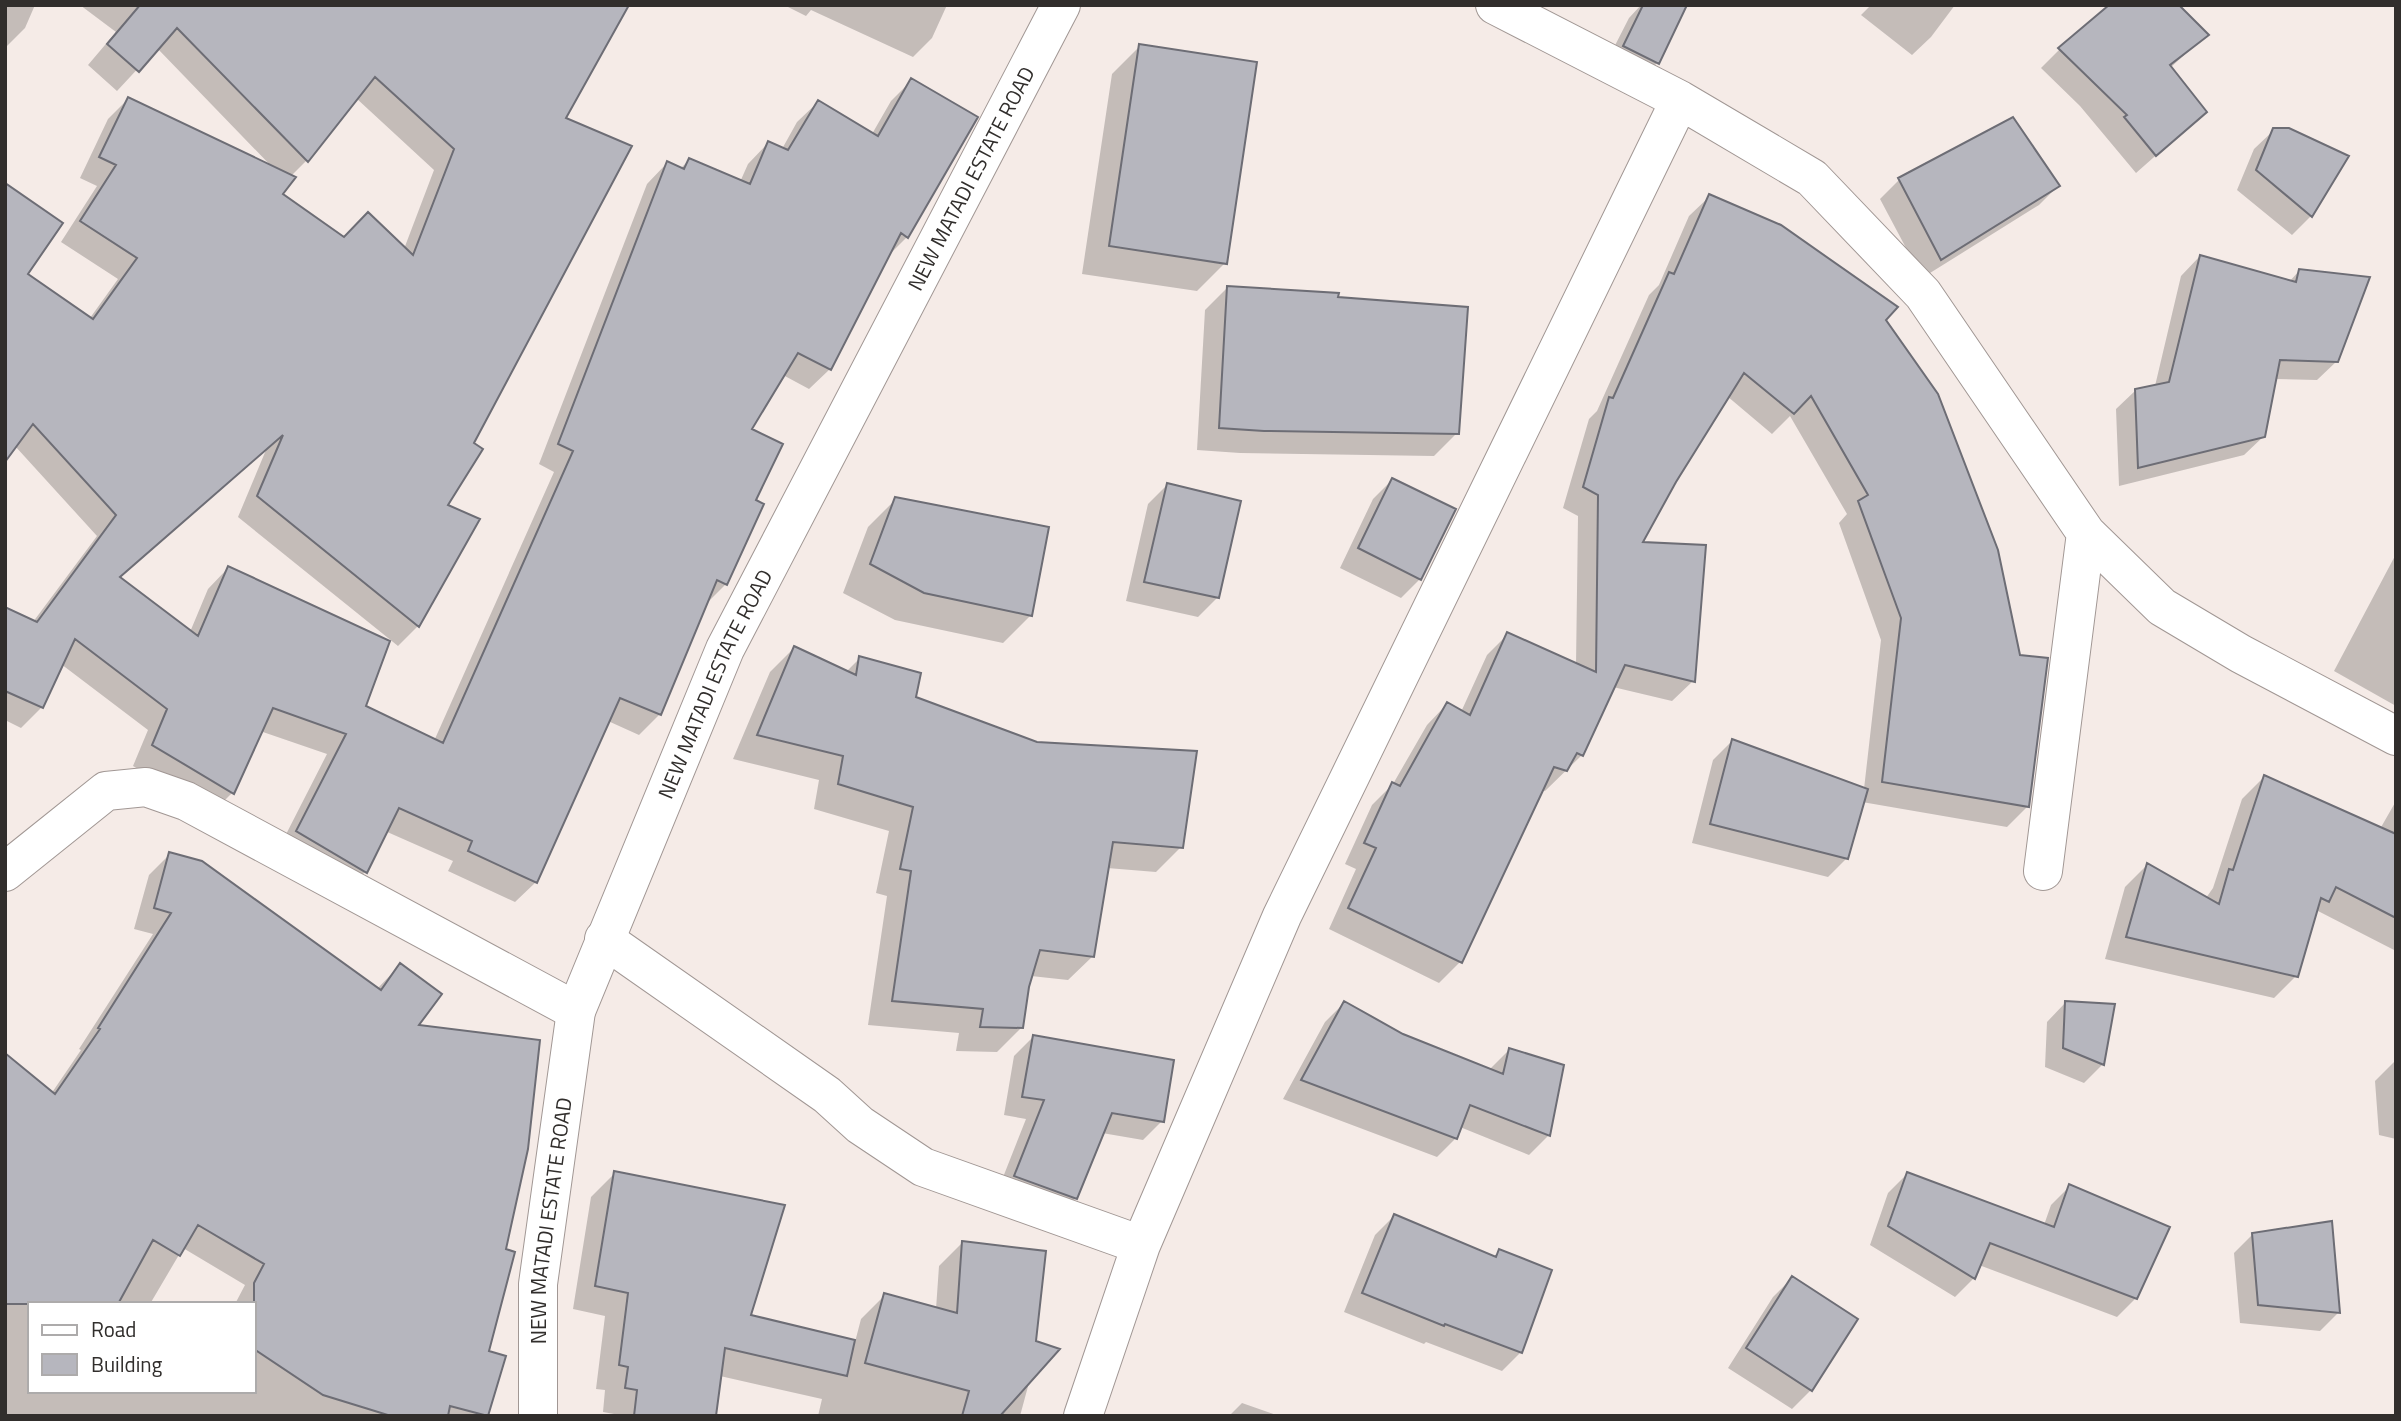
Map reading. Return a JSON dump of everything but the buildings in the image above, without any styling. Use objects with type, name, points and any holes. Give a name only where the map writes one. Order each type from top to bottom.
[{"type":"street","name":"NEW MATADI ESTATE ROAD","points":[[538,1416],[538,1284],[576,1011],[725,649],[1062,5]]},
{"type":"street","points":[[1495,5],[1679,100],[1812,178],[1923,294],[2085,533],[2162,607],[2241,654],[2396,736]]},
{"type":"street","points":[[1083,1416],[1141,1245],[1282,916],[1679,100]]},
{"type":"street","points":[[2043,871],[2085,533]]},
{"type":"street","points":[[5,872],[106,791],[146,787],[186,801],[576,1011]]},
{"type":"street","points":[[604,939],[827,1095],[860,1125],[923,1167],[1141,1245]]}]
